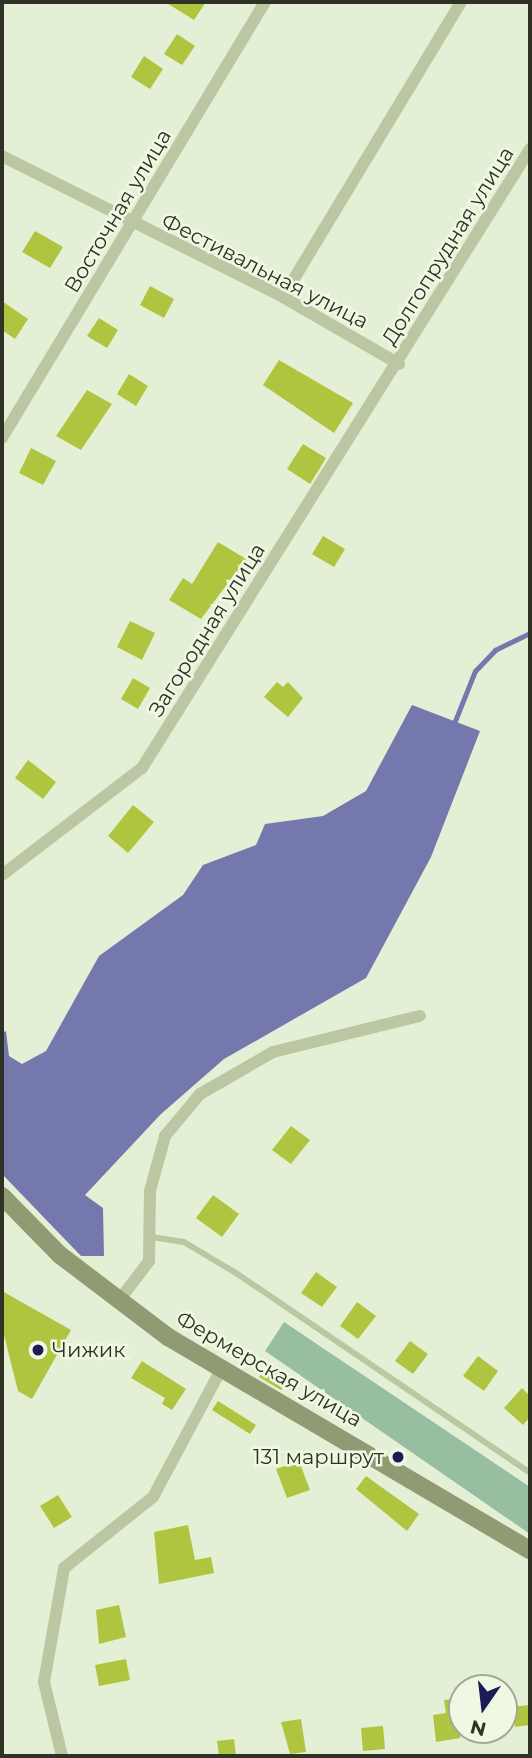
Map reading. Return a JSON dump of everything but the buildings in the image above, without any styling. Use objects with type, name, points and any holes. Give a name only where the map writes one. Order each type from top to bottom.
[{"type":"street","name":"Восточная улица","points":[[2,438],[133,225],[265,2]]},
{"type":"street","points":[[283,297],[461,2]]},
{"type":"street","name":"Долгопрудная улица","points":[[399,364],[530,149]]},
{"type":"street","name":"Фестивальная улица","points":[[2,156],[133,225],[283,297],[399,364]]},
{"type":"street","name":"Загородная улица","points":[[2,875],[142,768],[399,364]]},
{"type":"street","points":[[118,1302],[149,1261],[152,1237],[150,1191],[165,1136],[200,1094],[273,1052],[420,1016]]},
{"type":"street","name":"Фермерская улица","points":[[3,1200],[118,1302],[222,1368],[530,1550]]},
{"type":"street","points":[[62,1756],[44,1682],[64,1568],[153,1497],[222,1368]]},
{"type":"lane","points":[[152,1237],[184,1242],[236,1273],[530,1473]]},
{"type":"green space","points":[[284,1322],[530,1487],[530,1534],[265,1351]]},
{"type":"water","points":[[412,705],[480,731],[431,857],[366,978],[224,1059],[161,1114],[85,1195],[103,1208],[104,1256],[81,1256],[2,1174],[2,1033],[6,1031],[9,1056],[22,1064],[46,1051],[99,956],[183,895],[203,865],[256,845],[265,824],[323,816],[366,791]]},
{"type":"waterway","points":[[453,726],[475,671],[495,650],[530,633]]},
{"type":"place","name":"Чижик","points":[[38,1350]]},
{"type":"place","name":"131 маршрут","points":[[398,1457]]}]
